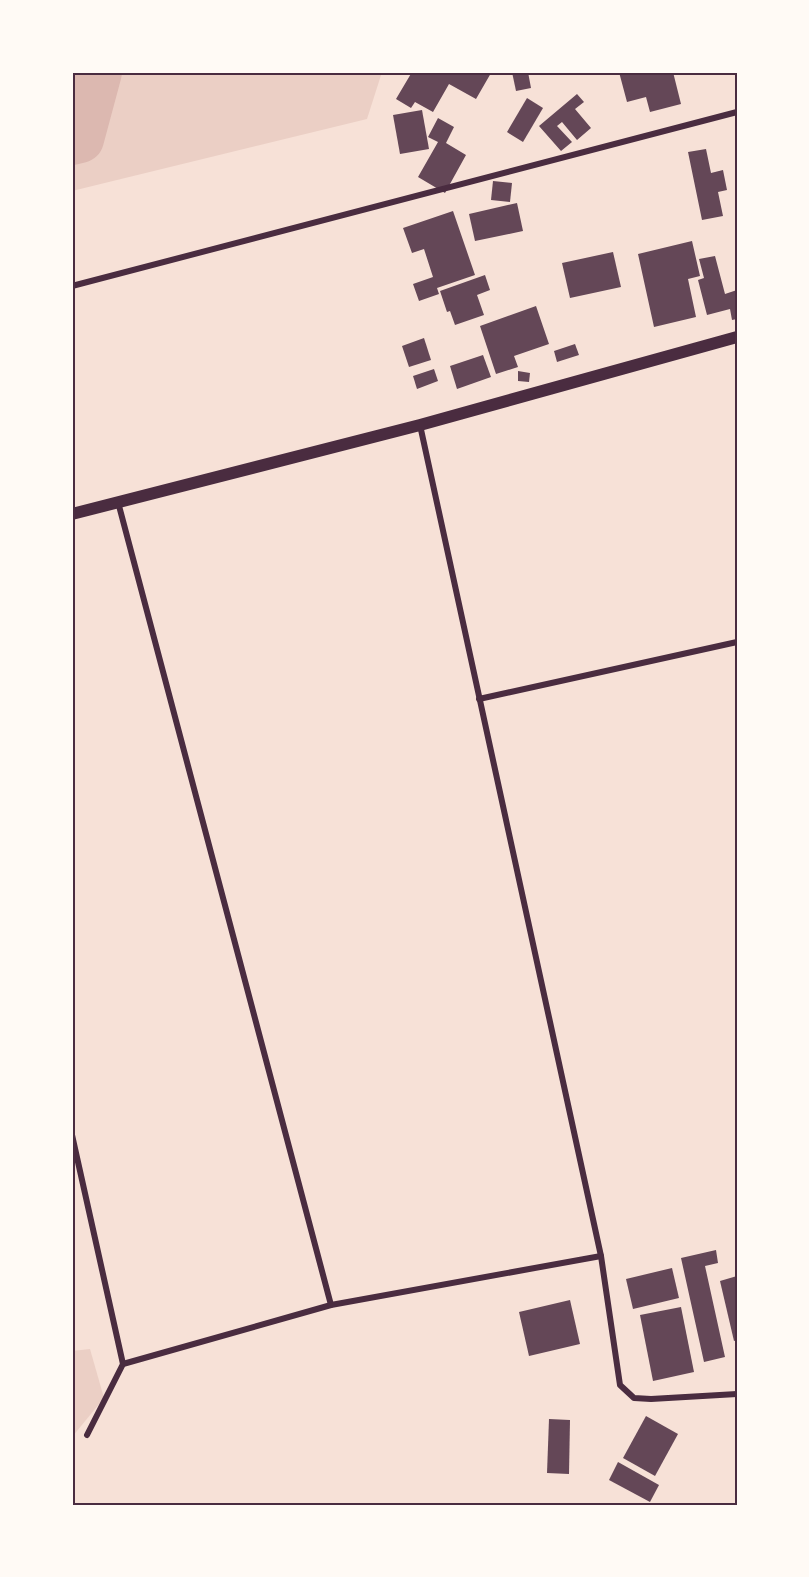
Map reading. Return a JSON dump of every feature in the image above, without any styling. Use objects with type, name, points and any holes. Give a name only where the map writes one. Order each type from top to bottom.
[{"type":"main road","points":[[72,514],[420,425],[737,337]]},
{"type":"street","points":[[72,286],[737,112]]},
{"type":"street","points":[[420,425],[601,1256],[620,1385],[634,1398],[651,1400],[737,1394]]},
{"type":"street","points":[[118,502],[331,1305]]},
{"type":"street","points":[[478,699],[737,642]]},
{"type":"street","points":[[72,1135],[123,1364],[87,1435]]},
{"type":"street","points":[[123,1364],[331,1305],[601,1256]]},
{"type":"shaded area","points":[[72,72],[382,72],[367,119],[72,191]]},
{"type":"shaded area","points":[[90,1349],[104,1398],[72,1437],[72,1351]]},
{"type":"building","points":[[412,72],[491,73],[476,99],[449,84],[433,112],[415,102],[411,108],[396,99]]},
{"type":"building","points":[[512,72],[528,72],[531,88],[516,91]]},
{"type":"building","points":[[619,72],[673,72],[681,104],[650,112],[646,97],[627,102]]},
{"type":"building","points":[[577,94],[584,102],[575,109],[591,128],[577,140],[562,122],[557,126],[572,142],[561,151],[539,126]]},
{"type":"building","points":[[527,98],[543,108],[523,142],[507,132]]},
{"type":"building","points":[[422,110],[429,149],[400,154],[393,115]]},
{"type":"building","points":[[438,118],[454,127],[446,143],[466,155],[445,193],[418,177],[438,142],[428,137]]},
{"type":"building","points":[[706,149],[711,173],[723,170],[727,190],[718,192],[723,216],[702,220],[688,152]]},
{"type":"building","points":[[493,181],[512,183],[510,202],[491,200]]},
{"type":"building","points":[[517,203],[523,231],[475,241],[469,214]]},
{"type":"building","points":[[453,211],[475,275],[437,288],[439,294],[419,301],[413,284],[433,277],[424,249],[412,253],[403,228]]},
{"type":"building","points":[[692,241],[700,276],[688,279],[696,317],[654,327],[638,254]]},
{"type":"building","points":[[613,252],[621,287],[570,298],[562,263]]},
{"type":"building","points":[[715,256],[725,294],[737,290],[737,319],[732,320],[730,309],[707,315],[698,280],[704,278],[699,259]]},
{"type":"building","points":[[485,275],[490,290],[477,295],[484,315],[455,325],[450,311],[447,312],[440,291]]},
{"type":"building","points":[[536,306],[549,344],[514,356],[518,367],[496,374],[480,326]]},
{"type":"building","points":[[424,338],[431,360],[409,367],[402,346]]},
{"type":"building","points":[[575,344],[579,355],[557,362],[554,351]]},
{"type":"building","points":[[483,355],[491,377],[457,389],[450,366]]},
{"type":"building","points":[[434,369],[438,381],[417,389],[413,376]]},
{"type":"building","points":[[518,371],[530,373],[529,382],[518,381]]},
{"type":"building","points":[[716,1250],[718,1263],[705,1266],[725,1357],[704,1362],[681,1258]]},
{"type":"building","points":[[672,1268],[679,1298],[633,1309],[626,1279]]},
{"type":"building","points":[[737,1276],[737,1340],[734,1341],[720,1281]]},
{"type":"building","points":[[570,1300],[580,1344],[529,1356],[519,1312]]},
{"type":"building","points":[[681,1307],[694,1372],[653,1381],[640,1315]]},
{"type":"building","points":[[646,1416],[678,1434],[655,1476],[623,1458]]},
{"type":"building","points":[[549,1419],[570,1420],[569,1474],[547,1473]]},
{"type":"building","points":[[618,1462],[659,1485],[650,1502],[609,1480]]},
{"type":"waterway","points":[[72,141],[80,139],[98,72]]}]
